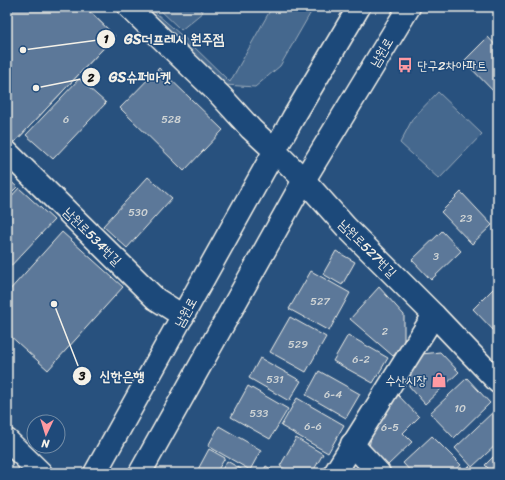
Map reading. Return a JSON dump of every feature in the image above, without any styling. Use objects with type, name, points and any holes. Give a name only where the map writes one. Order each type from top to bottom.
[{"type":"street","points":[[129,7],[221,96],[304,180]]},
{"type":"street","name":"남원로","points":[[95,473],[275,151],[359,7]]},
{"type":"street","name":"남원로","points":[[140,473],[304,180],[409,7]]},
{"type":"street","name":"남원로534번길","points":[[7,152],[156,299],[183,316]]},
{"type":"street","name":"남원로527번길","points":[[304,180],[346,227],[434,315],[498,382]]},
{"type":"street","points":[[335,473],[434,315]]},
{"type":"street","points":[[7,440],[41,473]]},
{"type":"street","points":[[352,444],[379,473]]},
{"type":"shaded area","points":[[141,7],[149,7],[189,42],[230,82],[272,7],[314,7],[280,66],[255,87],[225,85]]},
{"type":"shaded area","points":[[157,7],[199,7],[203,12],[181,30]]},
{"type":"shaded area","points":[[438,92],[482,134],[439,179],[400,143],[413,118]]},
{"type":"building","points":[[7,7],[85,7],[115,36],[12,145],[7,140]]},
{"type":"building","points":[[7,7],[85,7],[115,36],[12,145],[7,140]]},
{"type":"building","points":[[488,37],[498,48],[498,96],[464,61]]},
{"type":"building","points":[[159,68],[223,130],[184,171],[120,108]]},
{"type":"building","points":[[79,79],[106,103],[53,159],[26,135]]},
{"type":"building","points":[[148,177],[172,198],[127,248],[103,226]]},
{"type":"building","points":[[7,178],[17,187],[7,197]]},
{"type":"building","points":[[19,188],[54,220],[7,270],[7,201]]},
{"type":"building","points":[[461,192],[492,225],[472,244],[441,212]]},
{"type":"building","points":[[442,231],[461,251],[431,280],[412,260]]},
{"type":"building","points":[[62,232],[123,287],[48,370],[7,333],[7,293]]},
{"type":"building","points":[[336,251],[355,262],[342,285],[323,274]]},
{"type":"building","points":[[311,271],[350,293],[329,331],[289,309]]},
{"type":"building","points":[[498,284],[498,330],[496,333],[473,309]]},
{"type":"building","points":[[379,287],[404,315],[404,344],[393,356],[350,319]]},
{"type":"building","points":[[290,317],[326,337],[306,372],[270,352]]},
{"type":"building","points":[[348,335],[388,358],[373,383],[333,361]]},
{"type":"building","points":[[440,352],[459,372],[425,404],[409,386],[410,365],[422,354]]},
{"type":"building","points":[[260,358],[301,381],[289,401],[249,378]]},
{"type":"building","points":[[319,371],[360,394],[346,418],[306,395]]},
{"type":"building","points":[[467,378],[490,403],[454,438],[430,413]]},
{"type":"building","points":[[248,386],[288,409],[270,439],[231,417]]},
{"type":"building","points":[[398,395],[419,417],[403,433],[412,442],[387,466],[369,447],[374,422]]},
{"type":"building","points":[[297,398],[344,425],[328,453],[281,426]]},
{"type":"building","points":[[495,410],[498,413],[498,443],[472,467],[455,448]]},
{"type":"building","points":[[219,426],[261,450],[250,470],[208,446]]},
{"type":"building","points":[[432,436],[461,465],[452,473],[412,473],[403,463]]},
{"type":"building","points":[[296,438],[323,454],[312,473],[291,473],[280,466]]},
{"type":"building","points":[[209,449],[225,458],[216,473],[196,473]]},
{"type":"building","points":[[498,452],[498,473],[493,473],[485,465]]},
{"type":"building","points":[[227,461],[248,473],[220,473]]},
{"type":"building","points":[[266,466],[277,473],[262,473]]},
{"type":"building","points":[[469,466],[476,473],[462,473]]},
{"type":"place","name":"GS더프레시 원주점","points":[[23,50]]},
{"type":"place","name":"단구2차아파트","points":[[405,65]]},
{"type":"place","name":"GS슈퍼마켓","points":[[36,88]]},
{"type":"place","name":"신한은행","points":[[54,304]]},
{"type":"place","name":"수산시장","points":[[439,380]]}]
